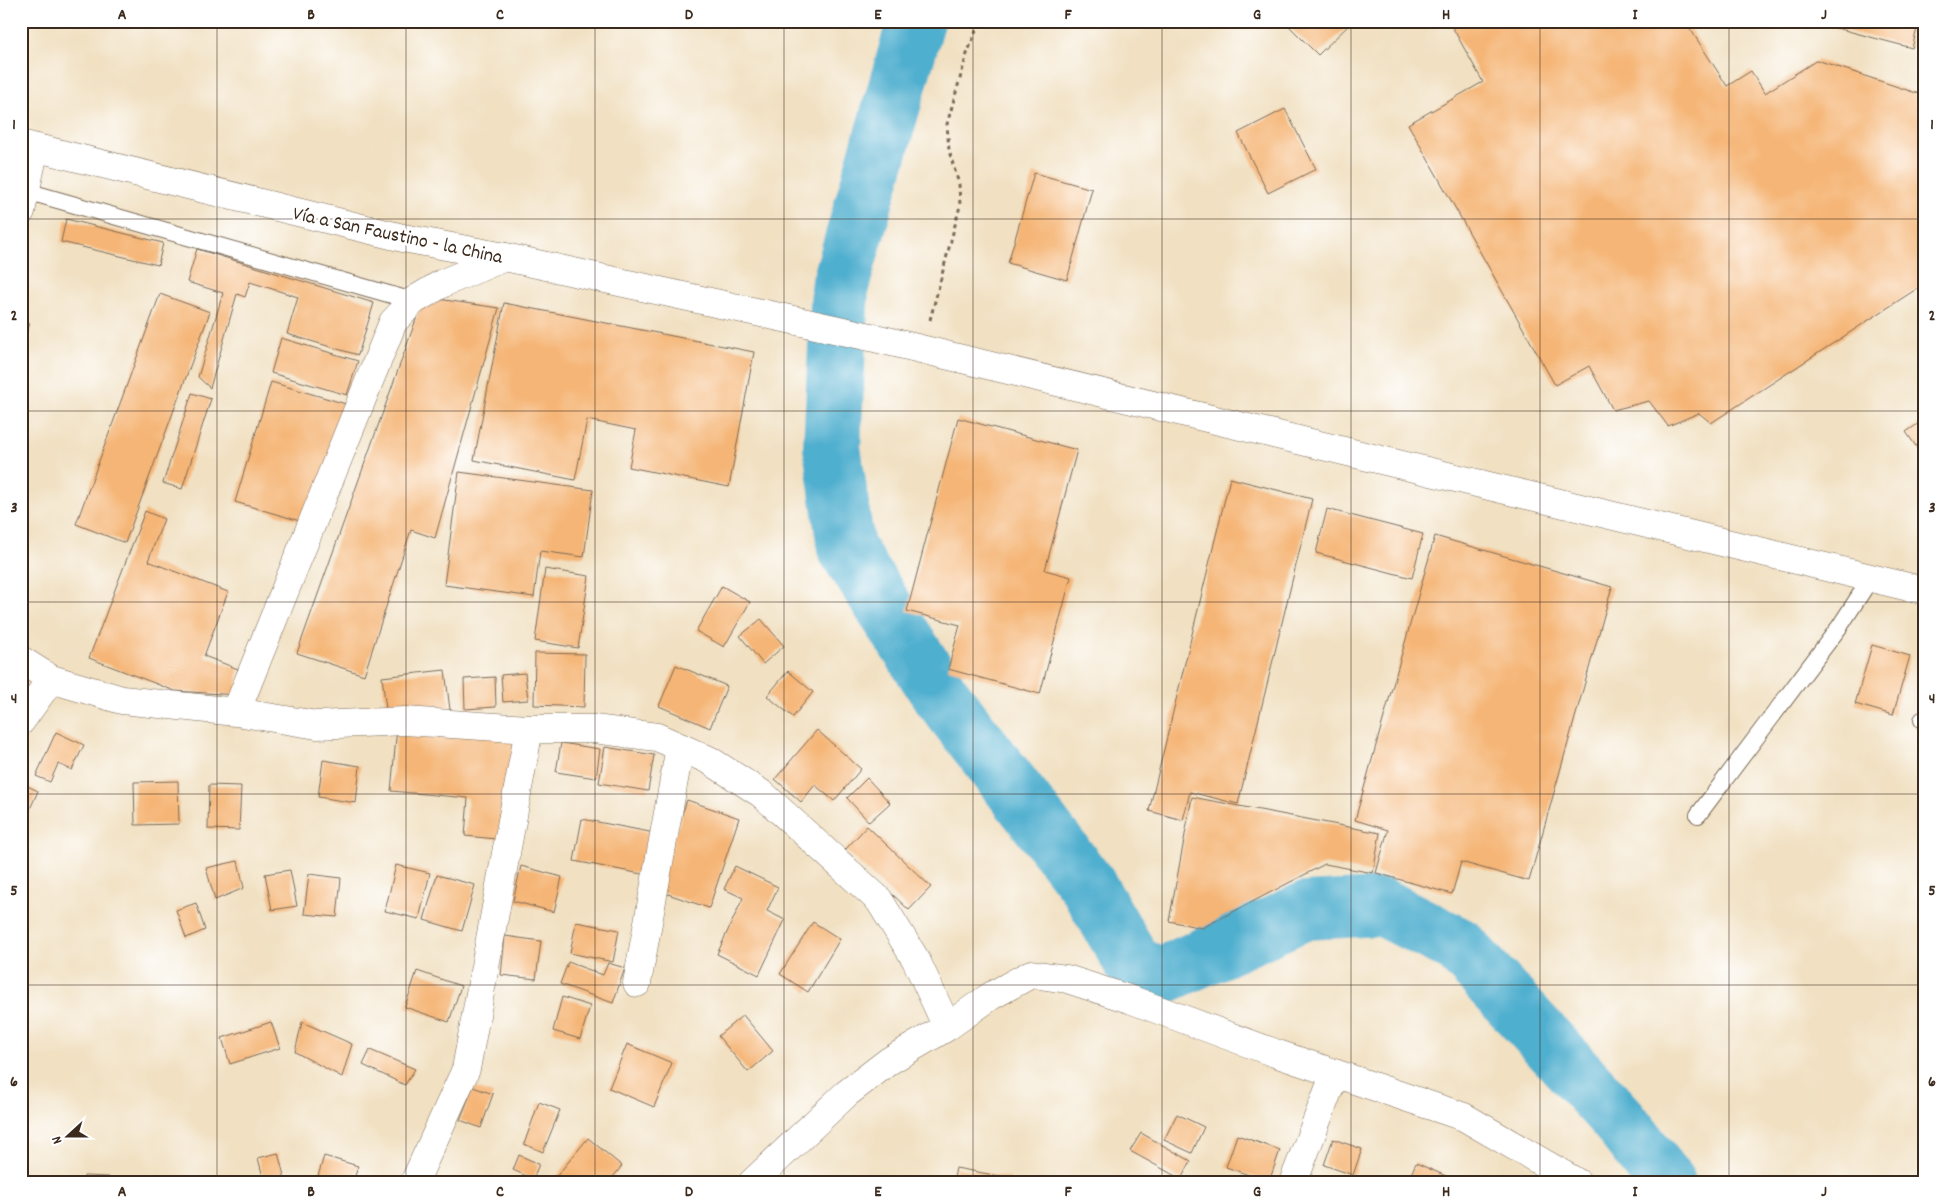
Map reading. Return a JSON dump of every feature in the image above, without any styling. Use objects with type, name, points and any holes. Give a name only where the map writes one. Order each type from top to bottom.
[{"type":"street","name":"Vía a San Faustino - la China","points":[[28,146],[403,238],[505,257],[875,338],[1925,591]]},
{"type":"street","points":[[24,201],[28,146]]},
{"type":"street","points":[[236,712],[393,322],[413,300],[443,283],[505,257]]},
{"type":"street","points":[[21,660],[51,679],[122,700],[236,712],[317,725],[405,721],[530,729],[594,729],[658,737],[710,760],[762,794],[879,900],[916,960],[947,1027]]},
{"type":"street","points":[[21,721],[51,679]]},
{"type":"street","points":[[414,1183],[466,1069],[530,729]]},
{"type":"street","points":[[637,983],[680,748]]},
{"type":"street","points":[[752,1183],[846,1094],[889,1061],[947,1027],[991,996],[1031,974],[1067,979],[1132,1000],[1192,1024],[1464,1117],[1578,1183]]},
{"type":"street","points":[[1293,1183],[1335,1073]]},
{"type":"lane","points":[[24,201],[413,300]]},
{"type":"lane","points":[[1698,815],[1840,626],[1871,578]]},
{"type":"path","points":[[923,350],[960,206],[958,184],[949,152],[947,124],[980,21]]},
{"type":"building","points":[[1284,21],[1353,21],[1318,55]]},
{"type":"building","points":[[1449,21],[1656,21],[1689,27],[1727,86],[1751,71],[1765,93],[1817,60],[1925,96],[1925,289],[1921,286],[1711,423],[1699,413],[1668,426],[1649,401],[1613,410],[1589,366],[1555,385],[1408,124],[1483,82]]},
{"type":"building","points":[[1810,21],[1919,21],[1912,48]]},
{"type":"building","points":[[1285,109],[1316,169],[1268,193],[1238,133]]},
{"type":"building","points":[[1034,173],[1092,189],[1067,280],[1008,263]]},
{"type":"building","points":[[66,219],[163,243],[158,265],[61,242]]},
{"type":"building","points":[[197,249],[374,303],[358,355],[287,334],[298,297],[250,282],[245,297],[237,294],[210,388],[198,377],[223,293],[187,282]]},
{"type":"building","points":[[160,294],[210,312],[125,543],[76,524]]},
{"type":"building","points":[[424,297],[499,308],[435,538],[411,530],[364,675],[297,653]]},
{"type":"building","points":[[504,303],[754,352],[729,487],[629,467],[636,430],[587,420],[575,480],[474,460]]},
{"type":"building","points":[[21,320],[30,324],[21,344]]},
{"type":"building","points":[[281,338],[358,361],[347,395],[271,373]]},
{"type":"building","points":[[271,382],[346,404],[310,524],[235,502]]},
{"type":"building","points":[[192,393],[211,399],[182,489],[163,483]]},
{"type":"building","points":[[958,418],[1077,450],[1045,570],[1071,577],[1040,694],[948,669],[960,625],[907,611]]},
{"type":"building","points":[[1925,419],[1925,459],[1906,432]]},
{"type":"building","points":[[459,472],[593,490],[584,557],[540,551],[534,597],[444,585]]},
{"type":"building","points":[[1230,478],[1312,499],[1238,804],[1190,792],[1183,820],[1149,811]]},
{"type":"building","points":[[1327,509],[1423,534],[1412,578],[1316,553]]},
{"type":"building","points":[[145,511],[164,519],[148,561],[228,592],[204,656],[238,669],[237,695],[175,691],[89,658]]},
{"type":"building","points":[[1435,536],[1612,587],[1529,881],[1461,862],[1452,894],[1376,873],[1388,830],[1355,820]]},
{"type":"building","points":[[545,569],[589,576],[578,648],[535,641]]},
{"type":"building","points":[[722,586],[750,602],[724,647],[696,631]]},
{"type":"building","points":[[761,619],[784,646],[763,664],[740,636]]},
{"type":"building","points":[[1872,645],[1910,656],[1893,715],[1855,704]]},
{"type":"building","points":[[535,653],[585,654],[584,707],[534,705]]},
{"type":"building","points":[[676,665],[727,686],[710,728],[659,706]]},
{"type":"building","points":[[445,670],[450,710],[387,717],[382,677]]},
{"type":"building","points":[[788,671],[813,692],[793,717],[767,696]]},
{"type":"building","points":[[525,673],[528,700],[503,702],[501,675]]},
{"type":"building","points":[[495,677],[496,707],[465,709],[464,679]]},
{"type":"building","points":[[397,727],[516,738],[507,840],[465,836],[468,798],[391,791]]},
{"type":"building","points":[[817,730],[861,769],[834,801],[815,785],[801,802],[775,779]]},
{"type":"building","points":[[56,732],[84,745],[72,770],[58,764],[50,782],[36,776]]},
{"type":"building","points":[[561,743],[600,749],[596,778],[556,772]]},
{"type":"building","points":[[605,747],[654,755],[648,791],[599,783]]},
{"type":"building","points":[[323,760],[360,766],[356,803],[318,797]]},
{"type":"building","points":[[867,778],[890,803],[869,822],[847,798]]},
{"type":"building","points":[[178,781],[179,824],[135,825],[134,782]]},
{"type":"building","points":[[21,783],[38,791],[21,829]]},
{"type":"building","points":[[209,785],[241,786],[239,830],[208,829]]},
{"type":"building","points":[[1192,797],[1380,833],[1373,873],[1325,864],[1202,928],[1169,921]]},
{"type":"building","points":[[687,800],[739,818],[709,908],[656,890]]},
{"type":"building","points":[[582,819],[655,833],[647,875],[574,861]]},
{"type":"building","points":[[867,826],[931,887],[909,910],[845,850]]},
{"type":"building","points":[[238,861],[244,888],[215,900],[206,868]]},
{"type":"building","points":[[396,865],[430,873],[419,919],[385,911]]},
{"type":"building","points":[[521,866],[562,877],[554,912],[513,901]]},
{"type":"building","points":[[735,866],[778,887],[767,911],[785,920],[759,975],[717,954],[743,898],[724,889]]},
{"type":"building","points":[[290,870],[297,906],[272,910],[265,874]]},
{"type":"building","points":[[309,874],[341,878],[337,917],[304,914]]},
{"type":"building","points":[[437,875],[475,885],[462,931],[424,920]]},
{"type":"building","points":[[196,903],[205,930],[186,938],[176,910]]},
{"type":"building","points":[[576,922],[619,930],[613,962],[570,953]]},
{"type":"building","points":[[813,922],[840,939],[808,992],[780,974]]},
{"type":"building","points":[[505,936],[541,941],[536,979],[501,975]]},
{"type":"building","points":[[568,962],[603,975],[608,963],[625,968],[613,1003],[560,984]]},
{"type":"building","points":[[417,971],[461,986],[449,1022],[405,1007]]},
{"type":"building","points":[[562,997],[590,1006],[580,1039],[553,1031]]},
{"type":"building","points":[[743,1015],[773,1051],[748,1072],[718,1036]]},
{"type":"building","points":[[271,1022],[280,1048],[230,1064],[222,1038]]},
{"type":"building","points":[[302,1022],[352,1044],[342,1077],[295,1052]]},
{"type":"building","points":[[627,1044],[672,1063],[654,1107],[609,1088]]},
{"type":"building","points":[[370,1050],[415,1069],[405,1085],[363,1065]]},
{"type":"building","points":[[473,1087],[493,1094],[481,1128],[460,1120]]},
{"type":"building","points":[[539,1102],[560,1110],[543,1152],[524,1144]]},
{"type":"building","points":[[1177,1114],[1204,1127],[1192,1153],[1164,1140]]},
{"type":"building","points":[[1141,1133],[1191,1161],[1181,1179],[1130,1151]]},
{"type":"building","points":[[1237,1135],[1280,1150],[1269,1182],[1226,1167]]},
{"type":"building","points":[[588,1138],[622,1166],[608,1183],[563,1183],[556,1177]]},
{"type":"building","points":[[1333,1139],[1362,1149],[1353,1175],[1324,1165]]},
{"type":"building","points":[[278,1153],[285,1179],[263,1177],[258,1158]]},
{"type":"building","points":[[519,1155],[539,1164],[533,1179],[513,1170]]},
{"type":"building","points":[[324,1156],[358,1166],[353,1183],[316,1183]]},
{"type":"building","points":[[1416,1163],[1462,1183],[1407,1183]]},
{"type":"building","points":[[956,1168],[1010,1178],[1009,1183],[953,1183]]},
{"type":"building","points":[[84,1176],[109,1177],[108,1183],[83,1183]]},
{"type":"waterway","points":[[916,21],[840,286],[832,447],[846,548],[940,694],[1088,886],[1133,963],[1159,977],[1305,911],[1382,907],[1459,946],[1618,1119],[1667,1183]]}]
